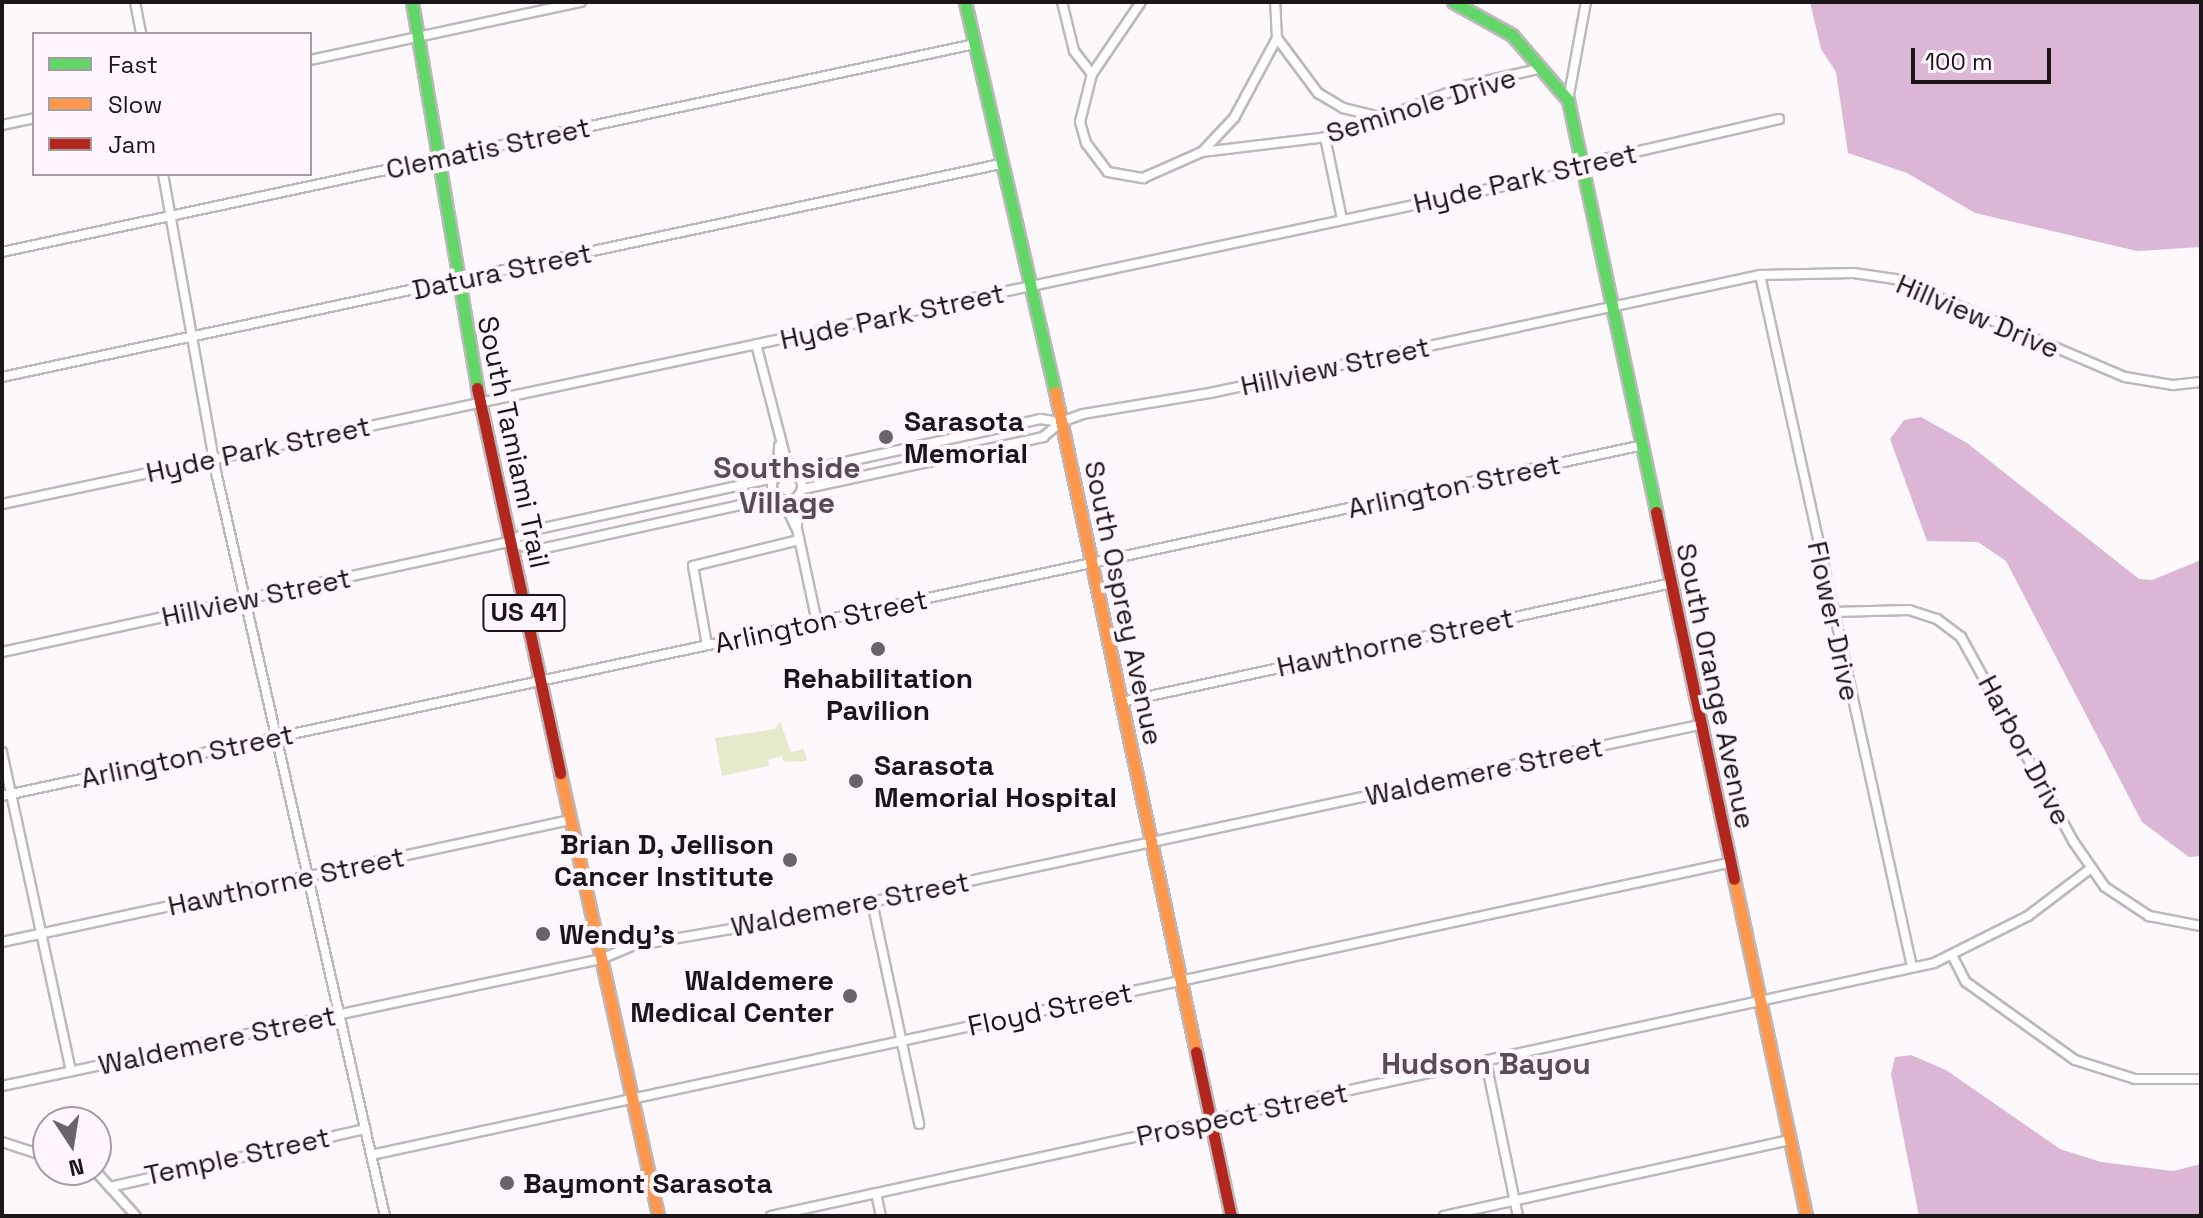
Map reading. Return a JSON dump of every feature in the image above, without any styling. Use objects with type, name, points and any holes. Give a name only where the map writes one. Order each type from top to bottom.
[{"type":"street","points":[[135,2],[141,32]]},
{"type":"street","name":"South Tamiami Trail","points":[[412,2],[478,402],[658,1216]]},
{"type":"street","points":[[312,60],[581,2]]},
{"type":"street","name":"South Osprey Avenue","points":[[965,2],[1032,286],[1231,1216]]},
{"type":"street","points":[[1062,2],[1074,51],[1092,74]]},
{"type":"street","points":[[1141,2],[1092,74],[1080,122],[1086,143],[1108,172],[1152,177],[1202,152],[1244,105],[1277,38],[1275,2]]},
{"type":"street","points":[[1453,2],[1500,26],[1543,68],[1568,100]]},
{"type":"street","points":[[1568,100],[1586,2]]},
{"type":"street","points":[[1277,38],[1318,93],[1343,108],[1389,119]]},
{"type":"street","name":"Clematis Street","points":[[2,252],[975,44]]},
{"type":"street","name":"Seminole Drive","points":[[1202,152],[1325,137],[1389,119],[1468,85],[1543,68]]},
{"type":"street","name":"South Orange Avenue","points":[[1568,100],[1579,167],[1806,1216]]},
{"type":"street","points":[[2,125],[32,118]]},
{"type":"street","name":"Hyde Park Street","points":[[2,504],[1342,219],[1779,119]]},
{"type":"street","points":[[1325,137],[1342,219]]},
{"type":"street","name":"Datura Street","points":[[2,377],[1001,164]]},
{"type":"street","points":[[163,176],[214,458],[304,877],[385,1216]]},
{"type":"street","name":"Hillview Drive","points":[[1610,307],[1760,275],[1854,273],[1895,279],[2125,377],[2173,385],[2201,382]]},
{"type":"street","name":"Flower Drive","points":[[1760,275],[1912,967]]},
{"type":"street","name":"Hillview Street","points":[[2,652],[509,542],[531,531],[792,472],[1040,419],[1061,422],[1610,307]]},
{"type":"street","points":[[756,344],[779,446],[800,493],[797,529],[817,622]]},
{"type":"street","name":"Hillview Street","points":[[509,542],[536,550],[780,500],[1043,437],[1061,422]]},
{"type":"street","points":[[779,446],[776,476],[780,500],[797,529]]},
{"type":"street","name":"Arlington Street","points":[[6,795],[1639,446]]},
{"type":"street","points":[[707,645],[692,570],[696,563],[799,540]]},
{"type":"street","name":"Hawthorne Street","points":[[1122,702],[1668,584]]},
{"type":"street","name":"Harbor Drive","points":[[1833,612],[1909,610],[1937,619],[1961,637],[2090,869],[2110,892],[2135,910],[2201,926]]},
{"type":"street","name":"Waldemere Street","points":[[2,1086],[601,959],[674,937],[872,902],[1699,725]]},
{"type":"street","points":[[2,752],[6,795],[71,1071]]},
{"type":"street","name":"Hawthorne Street","points":[[2,942],[570,820]]},
{"type":"street","name":"Floyd Street","points":[[371,1155],[1729,863]]},
{"type":"street","points":[[1759,1000],[1912,967],[1952,955],[2028,916],[2090,869]]},
{"type":"street","points":[[872,902],[919,1124]]},
{"type":"street","points":[[1952,955],[1966,982],[2075,1060],[2135,1079],[2201,1079]]},
{"type":"street","name":"Prospect Street","points":[[771,1216],[1759,1000]]},
{"type":"street","points":[[1486,1062],[1518,1216]]},
{"type":"street","name":"Temple Street","points":[[110,1187],[365,1129]]},
{"type":"street","points":[[1444,1216],[1790,1140]]},
{"type":"street","points":[[2,1142],[32,1152]]},
{"type":"street","points":[[110,1187],[136,1216]]},
{"type":"street","points":[[876,1193],[881,1216]]},
{"type":"green space","points":[[780,721],[791,752],[804,749],[807,761],[784,762],[782,756],[768,760],[769,766],[722,776],[715,738],[775,729]]},
{"type":"shaded area","points":[[1810,2],[2201,2],[2201,247],[2137,251],[1975,213],[1907,173],[1848,153],[1836,72],[1821,49]]},
{"type":"shaded area","points":[[1921,417],[1967,443],[2139,579],[2152,580],[2201,560],[2201,856],[2189,857],[2142,822],[2006,561],[1978,542],[1927,541],[1890,439],[1904,420]]},
{"type":"shaded area","points":[[1911,1055],[1946,1070],[2060,1149],[2101,1162],[2173,1171],[2201,1164],[2201,1216],[1919,1216],[1891,1074],[1895,1057]]},
{"type":"traffic: fast","points":[[412,2],[477,388]]},
{"type":"traffic: fast","points":[[965,2],[1055,392]]},
{"type":"traffic: fast","points":[[1453,2],[1512,35],[1568,100],[1656,512]]},
{"type":"traffic: slow","points":[[1055,392],[1196,1052]]},
{"type":"traffic: slow","points":[[560,773],[658,1216]]},
{"type":"traffic: slow","points":[[1734,879],[1806,1216]]},
{"type":"traffic: jam","points":[[477,388],[560,773]]},
{"type":"traffic: jam","points":[[1656,512],[1734,879]]},
{"type":"traffic: jam","points":[[1196,1052],[1231,1216]]},
{"type":"place","name":"Sarasota Memorial","points":[[886,437]]},
{"type":"place","name":"Rehabilitation Pavilion","points":[[878,649]]},
{"type":"place","name":"Sarasota Memorial Hospital","points":[[856,781]]},
{"type":"place","name":"Brian D, Jellison Cancer Institute","points":[[790,860]]},
{"type":"place","name":"Wendy's","points":[[543,934]]},
{"type":"place","name":"Waldemere Medical Center","points":[[850,996]]},
{"type":"place","name":"Baymont Sarasota","points":[[507,1183]]},
{"type":"district","name":"Southside Village","points":[[787,485]]},
{"type":"district","name":"Hudson Bayou","points":[[1486,1064]]}]
